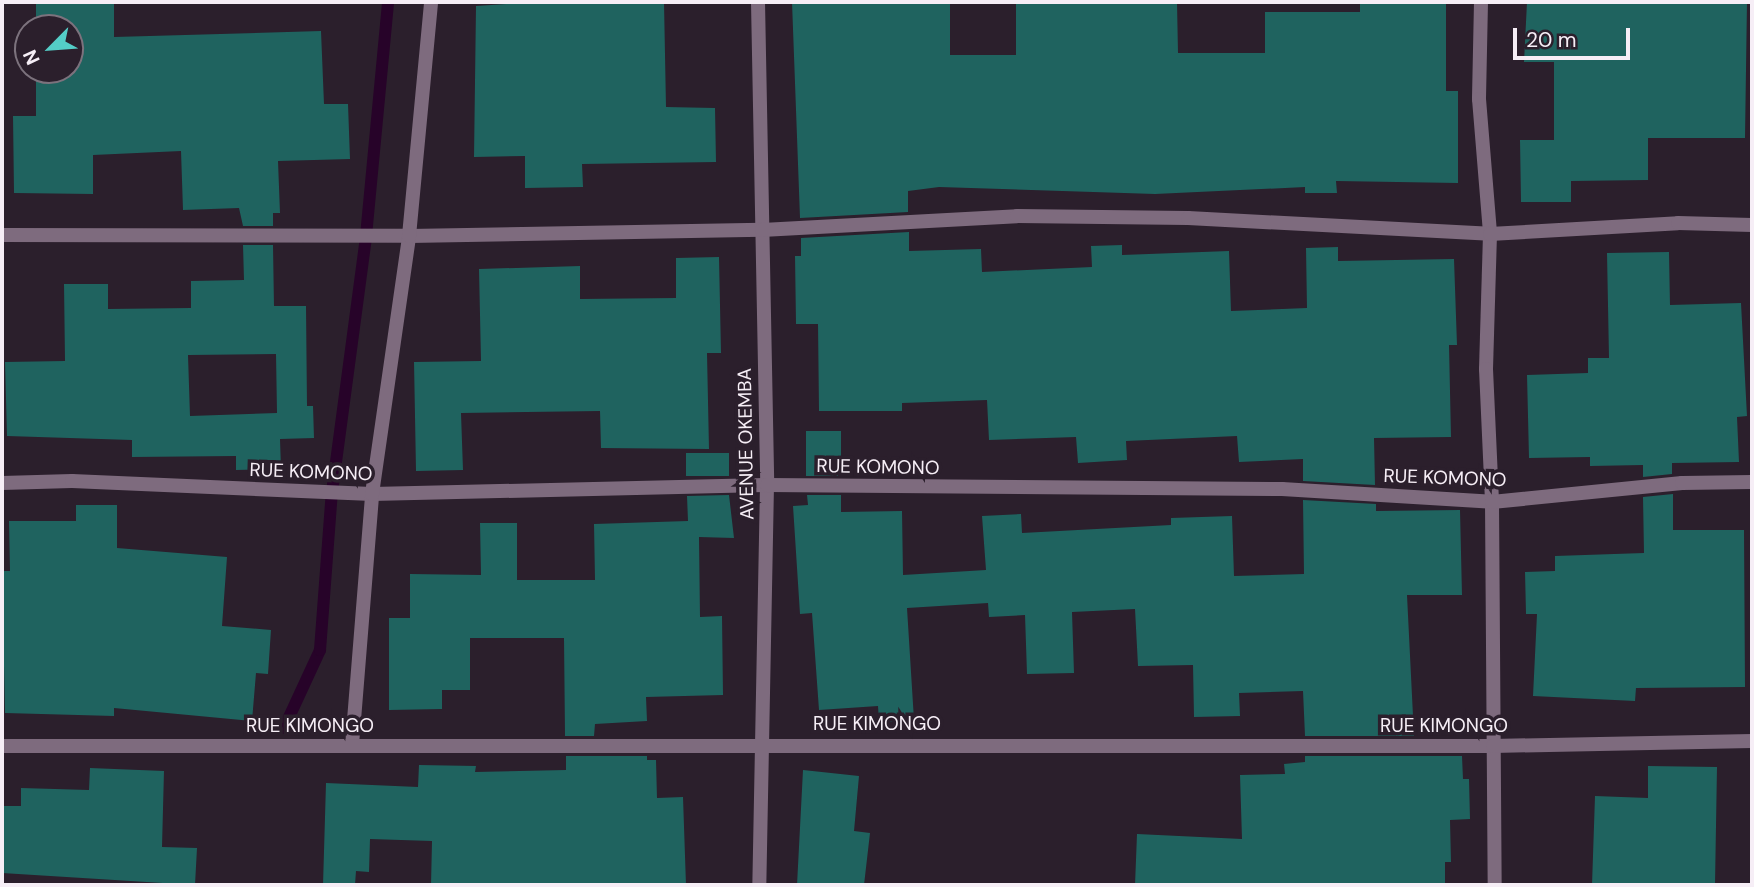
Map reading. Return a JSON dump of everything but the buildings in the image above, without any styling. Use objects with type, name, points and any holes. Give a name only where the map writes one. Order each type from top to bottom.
[{"type":"street","points":[[352,745],[372,494],[409,236],[431,2]]},
{"type":"street","name":"AVENUE OKEMBA","points":[[758,2],[767,485],[759,885]]},
{"type":"street","points":[[1481,2],[1479,99],[1490,234],[1486,369],[1492,502],[1495,885]]},
{"type":"street","points":[[2,234],[409,236],[762,230],[1017,216],[1188,218],[1490,234],[1678,223],[1752,225]]},
{"type":"street","name":"RUE KOMONO","points":[[2,482],[72,481],[372,494],[767,485],[1282,489],[1492,502],[1682,483],[1752,482]]},
{"type":"street","name":"RUE KIMONGO","points":[[2,746],[1493,746],[1752,741]]},
{"type":"waterway","points":[[284,728],[320,650],[332,492],[366,236],[388,2]]}]
